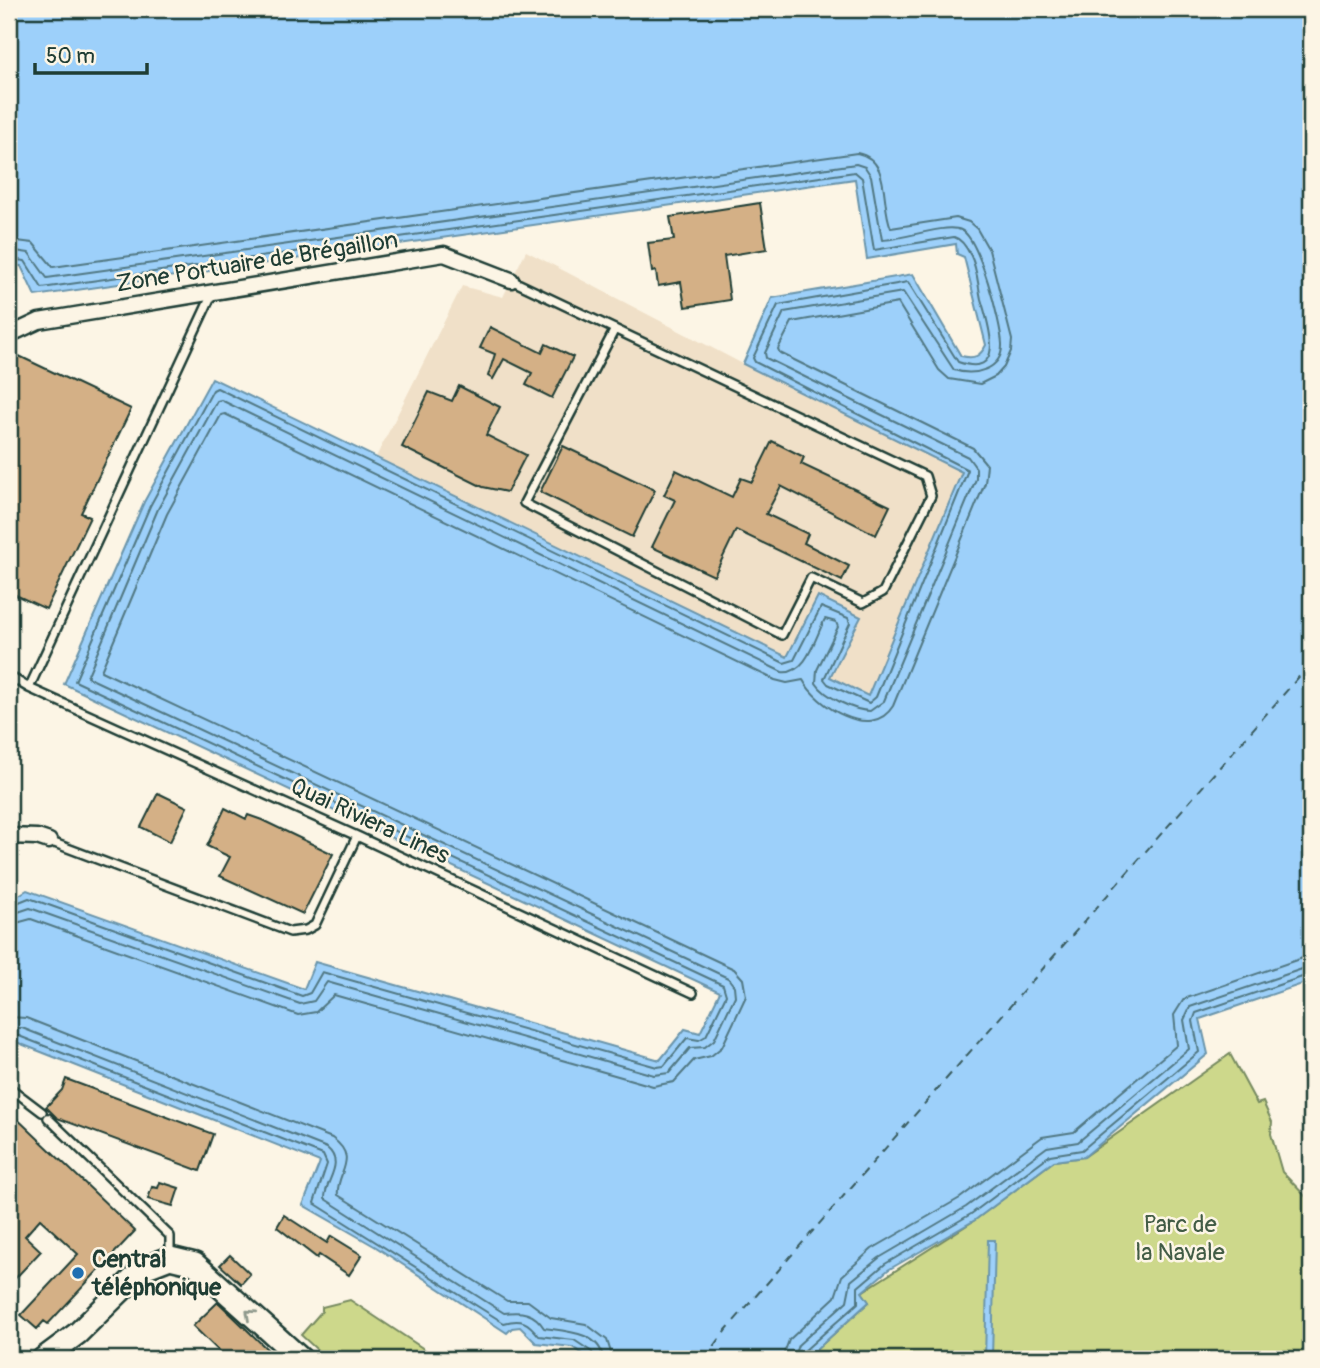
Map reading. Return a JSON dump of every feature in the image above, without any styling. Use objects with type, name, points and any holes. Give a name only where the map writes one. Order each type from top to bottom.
[{"type":"main road","points":[[58,1359],[78,1333],[144,1268],[170,1258],[195,1264],[294,1357]]},
{"type":"main road","points":[[43,1359],[78,1333]]},
{"type":"street","name":"Zone Portuaire de Brégaillon","points":[[9,335],[39,321],[444,254],[511,280]]},
{"type":"street","points":[[9,836],[37,837],[49,841]]},
{"type":"lane","points":[[511,280],[615,329],[925,476],[931,496],[883,592],[863,603],[811,578],[782,635],[524,503],[615,329]]},
{"type":"lane","points":[[29,688],[213,291]]},
{"type":"lane","name":"Quai Riviera Lines","points":[[9,676],[29,688],[357,836],[693,993]]},
{"type":"lane","points":[[49,841],[290,932],[306,930],[315,925],[357,836]]},
{"type":"lane","points":[[9,1087],[45,1115],[170,1236],[170,1258]]},
{"type":"shaded area","points":[[526,251],[743,364],[962,472],[868,696],[830,678],[861,617],[788,657],[376,457],[462,286],[503,297]]},
{"type":"green space","name":"Parc de la Navale","points":[[1230,1054],[1257,1104],[1263,1102],[1272,1122],[1271,1134],[1282,1172],[1311,1202],[1311,1359],[806,1359],[869,1302],[862,1292],[975,1220],[1054,1161],[1084,1157]]},
{"type":"green space","points":[[350,1300],[439,1359],[327,1359],[301,1335],[322,1311],[322,1307]]},
{"type":"water","points":[[9,9],[1311,9],[1311,981],[1200,1019],[1208,1054],[1084,1157],[1054,1161],[975,1220],[888,1270],[862,1292],[869,1302],[806,1359],[591,1359],[572,1347],[536,1343],[520,1327],[512,1328],[507,1333],[376,1247],[303,1205],[320,1162],[16,1042],[9,1049],[9,901],[27,890],[304,989],[315,962],[660,1060],[685,1029],[700,1033],[720,992],[64,684],[144,502],[212,378],[787,657],[818,596],[861,617],[830,677],[868,696],[962,472],[743,364],[772,298],[913,274],[961,356],[976,356],[986,345],[964,257],[957,254],[956,244],[867,259],[855,179],[35,296],[21,266],[9,266]]},
{"type":"water","points":[[988,1240],[995,1240],[992,1359],[985,1359]]},
{"type":"building","points":[[760,203],[767,249],[724,256],[730,300],[685,307],[681,282],[658,286],[656,271],[652,272],[648,243],[674,240],[670,217]]},
{"type":"building","points":[[490,327],[542,353],[546,344],[573,357],[552,398],[526,385],[532,373],[504,359],[493,379],[488,376],[495,354],[480,348]]},
{"type":"building","points":[[19,356],[131,409],[81,513],[90,517],[46,609],[9,592],[9,361]]},
{"type":"building","points":[[459,386],[500,407],[486,435],[526,455],[507,492],[483,487],[402,447],[429,392],[452,401]]},
{"type":"building","points":[[772,441],[804,457],[801,464],[890,506],[876,535],[781,486],[766,514],[808,534],[804,543],[849,566],[842,581],[736,530],[714,576],[652,547],[675,500],[664,495],[676,470],[732,497],[741,478],[752,482]]},
{"type":"building","points":[[563,446],[655,490],[632,537],[540,492]]},
{"type":"building","points":[[158,793],[187,807],[170,842],[141,827]]},
{"type":"building","points":[[225,808],[246,819],[248,815],[262,820],[333,854],[303,914],[220,876],[230,857],[207,846]]},
{"type":"building","points":[[66,1079],[213,1134],[200,1171],[57,1118],[46,1107],[62,1090]]},
{"type":"building","points":[[9,1111],[135,1231],[48,1324],[44,1321],[37,1329],[21,1315],[78,1254],[40,1219],[25,1236],[41,1251],[9,1285]]},
{"type":"building","points":[[160,1182],[179,1188],[173,1206],[148,1199],[152,1187],[158,1188]]},
{"type":"building","points":[[284,1215],[327,1243],[331,1236],[362,1255],[349,1275],[319,1255],[317,1258],[277,1227]]},
{"type":"building","points":[[230,1255],[250,1274],[241,1284],[220,1265]]},
{"type":"building","points":[[218,1302],[269,1351],[261,1359],[227,1359],[193,1326]]},
{"type":"ferry route","points":[[705,1359],[726,1330],[1311,663]]},
{"type":"place","name":"Central téléphonique","points":[[78,1273]]}]
